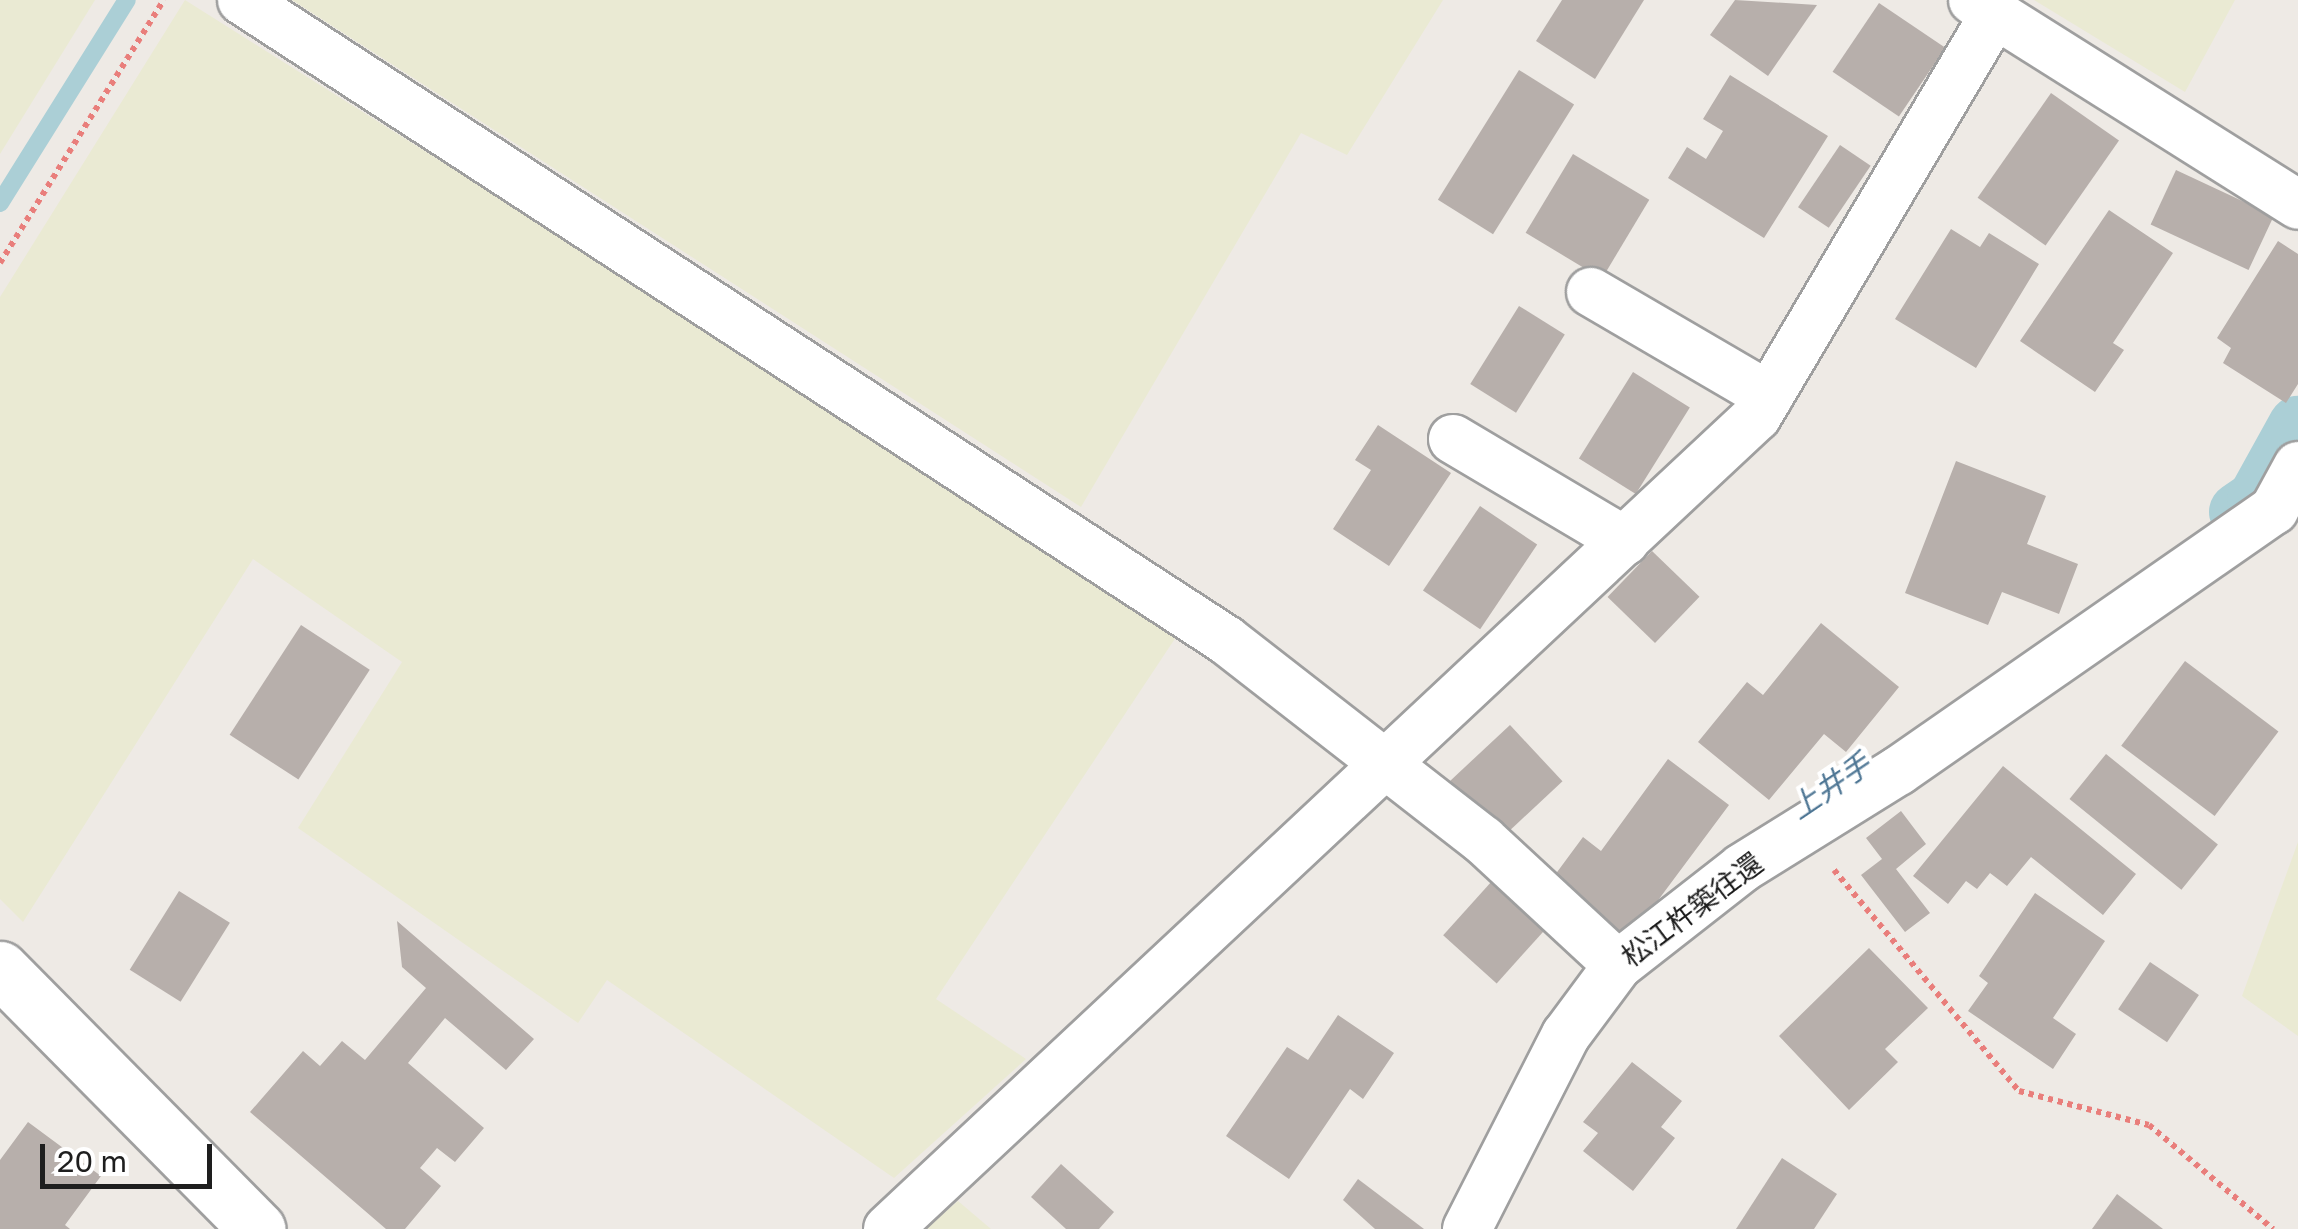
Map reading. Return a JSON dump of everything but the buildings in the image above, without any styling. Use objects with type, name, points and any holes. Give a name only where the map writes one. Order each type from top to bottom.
[{"type":"street","points":[[242,0],[1226,640],[1483,840],[1618,965]]},
{"type":"street","points":[[888,1229],[1757,416],[1984,7],[2298,205]]},
{"type":"street","points":[[1591,292],[1769,396]]},
{"type":"street","points":[[1454,440],[1625,541]]},
{"type":"street","name":"松江杵築往還","points":[[1467,1229],[1566,1034],[1618,965],[1742,868],[2286,520],[2298,466]]},
{"type":"street","points":[[1,972],[256,1229]]},
{"type":"path","points":[[0,262],[164,0]]},
{"type":"path","points":[[1802,831],[2019,1091],[2150,1125],[2272,1229]]},
{"type":"green space","points":[[0,0],[95,0],[0,154]]},
{"type":"green space","points":[[185,0],[1182,628],[936,999],[1026,1059],[894,1178],[607,980],[578,1023],[298,828],[402,662],[253,559],[23,922],[0,899],[0,297]]},
{"type":"green space","points":[[292,0],[1443,0],[1347,155],[1301,133],[1081,507]]},
{"type":"green space","points":[[2034,0],[2235,0],[2185,92]]},
{"type":"green space","points":[[2298,842],[2298,1036],[2242,996]]},
{"type":"green space","points":[[958,1201],[991,1229],[925,1229]]},
{"type":"waterway","points":[[0,203],[127,0]]},
{"type":"waterway","name":"上井手","points":[[2239,512],[2257,500],[2298,426]]}]
